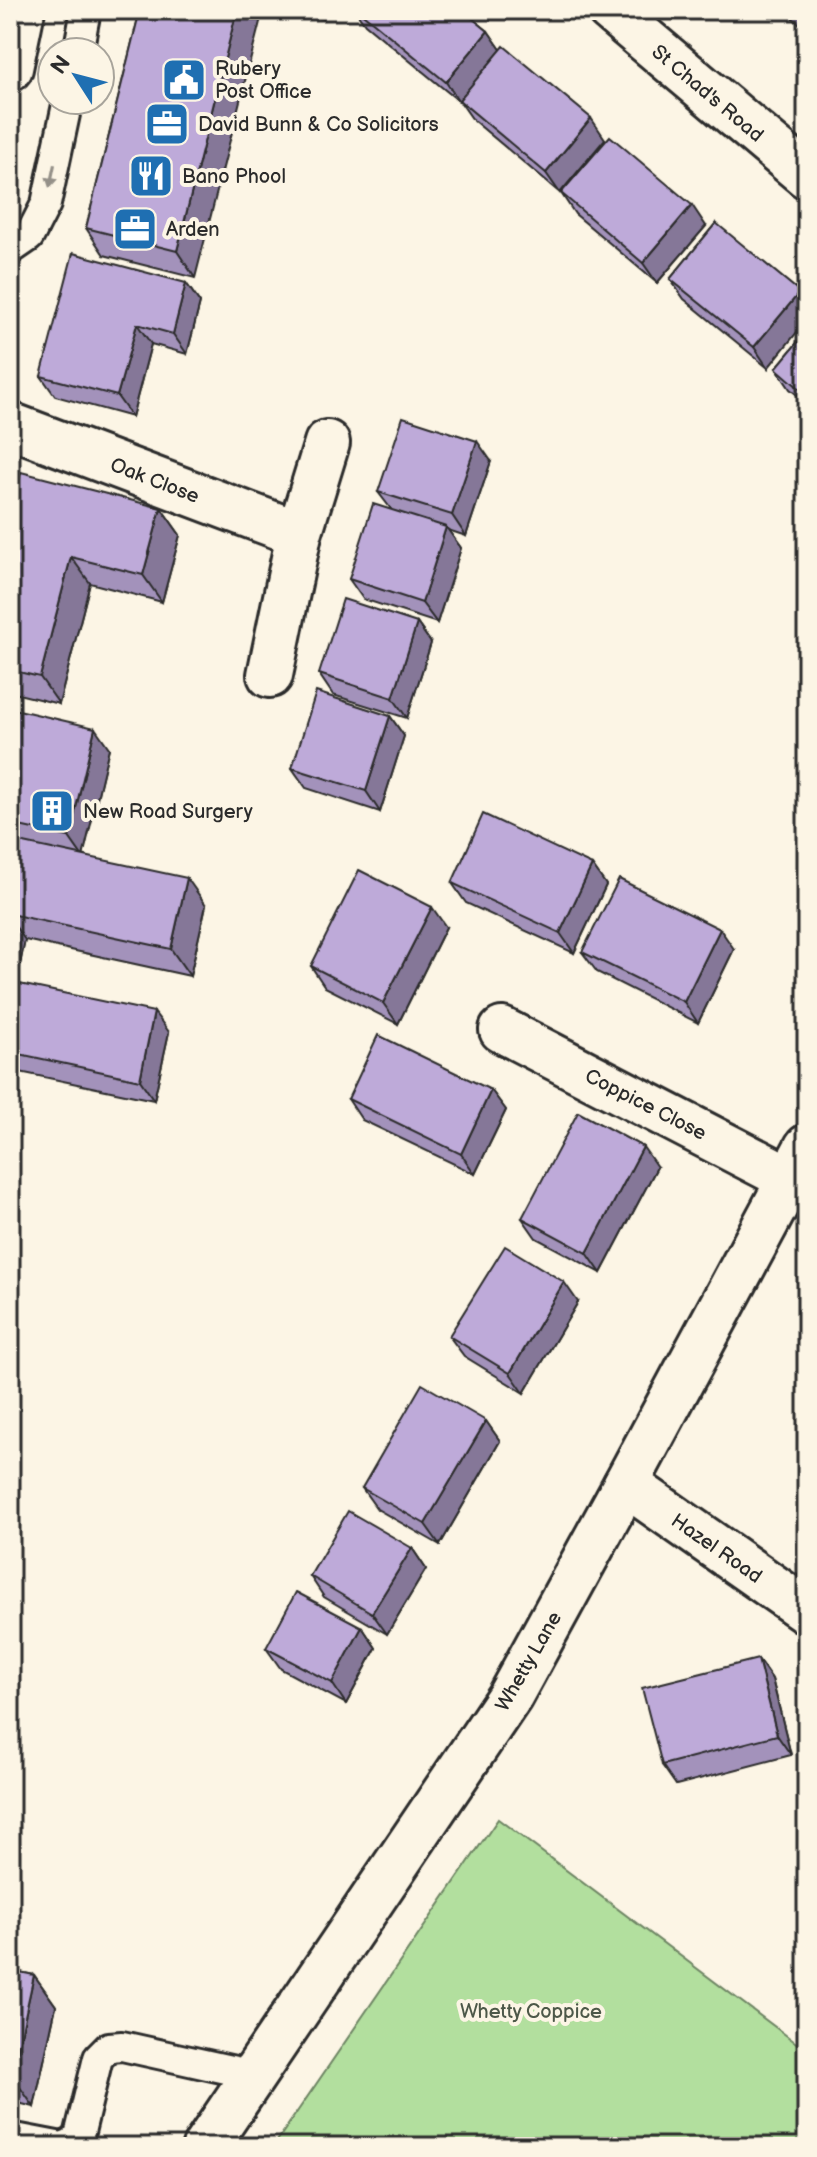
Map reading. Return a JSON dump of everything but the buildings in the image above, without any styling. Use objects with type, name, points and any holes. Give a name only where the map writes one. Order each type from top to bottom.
[{"type":"street","points":[[10,64],[22,10]]},
{"type":"street","name":"St Chad's Road","points":[[610,10],[807,176]]},
{"type":"street","name":"Oak Close","points":[[10,425],[299,534]]},
{"type":"street","points":[[270,675],[299,534],[327,443]]},
{"type":"street","name":"Coppice Close","points":[[502,1030],[798,1163]]},
{"type":"street","name":"Whetty Lane","points":[[205,2147],[510,1696],[798,1163]]},
{"type":"street","name":"Hazel Road","points":[[626,1484],[807,1611]]},
{"type":"lane","points":[[81,36],[86,10]]},
{"type":"lane","points":[[10,250],[29,237],[46,204],[65,116]]},
{"type":"lane","points":[[10,2137],[62,2147],[72,2143],[79,2136],[98,2058],[109,2047],[122,2046],[253,2075]]},
{"type":"green space","name":"Whetty Coppice","points":[[498,1819],[807,2051],[807,2147],[273,2147]]},
{"type":"place","name":"Rubery Post Office","points":[[184,80]]},
{"type":"place","name":"David Bunn & Co Solicitors","points":[[167,124]]},
{"type":"place","name":"Bano Phool","points":[[151,176]]},
{"type":"place","name":"Arden","points":[[135,229]]},
{"type":"place","name":"New Road Surgery","points":[[52,811]]}]
